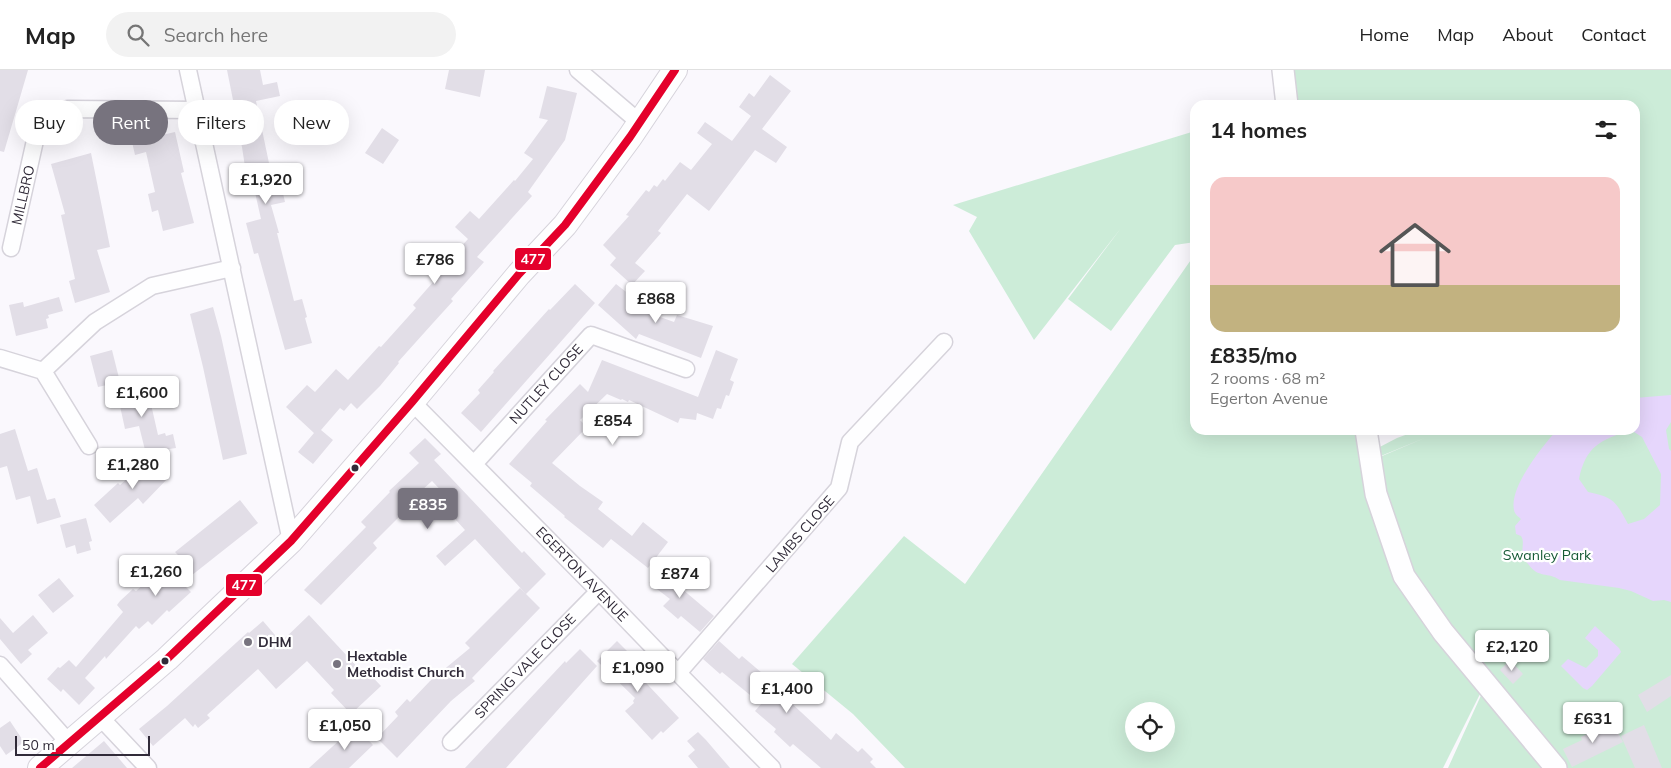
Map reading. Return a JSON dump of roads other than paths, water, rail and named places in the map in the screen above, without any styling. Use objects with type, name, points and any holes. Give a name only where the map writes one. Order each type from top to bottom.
[{"type":"main road","points":[[40,768],[167,659],[291,541],[412,402],[519,274],[564,225],[675,70]]},
{"type":"street","points":[[188,70],[196,100]]},
{"type":"street","points":[[578,70],[639,122]]},
{"type":"street","points":[[1283,70],[1286,100]]},
{"type":"street","name":"MILLBRO","points":[[11,248],[38,127],[68,109],[178,110]]},
{"type":"street","points":[[206,145],[291,541]]},
{"type":"street","points":[[43,372],[95,322],[152,286],[232,268]]},
{"type":"street","name":"NUTLEY CLOSE","points":[[474,464],[591,335],[686,368]]},
{"type":"street","name":"LAMBS CLOSE","points":[[678,674],[839,488],[850,442],[944,342]]},
{"type":"street","points":[[0,358],[43,372],[89,446]]},
{"type":"street","name":"EGERTON AVENUE","points":[[412,402],[599,591],[767,766]]},
{"type":"street","points":[[1367,435],[1376,494],[1404,576],[1443,632],[1556,768]]},
{"type":"street","name":"SPRING VALE CLOSE","points":[[452,742],[599,591]]},
{"type":"street","points":[[0,665],[69,742]]},
{"type":"street","points":[[99,716],[148,768]]},
{"type":"place","name":"DHM","points":[[248,642]]},
{"type":"place","name":"Hextable Methodist Church","points":[[337,664]]},
{"type":"park label","name":"Swanley Park","points":[[1547,555]]}]
